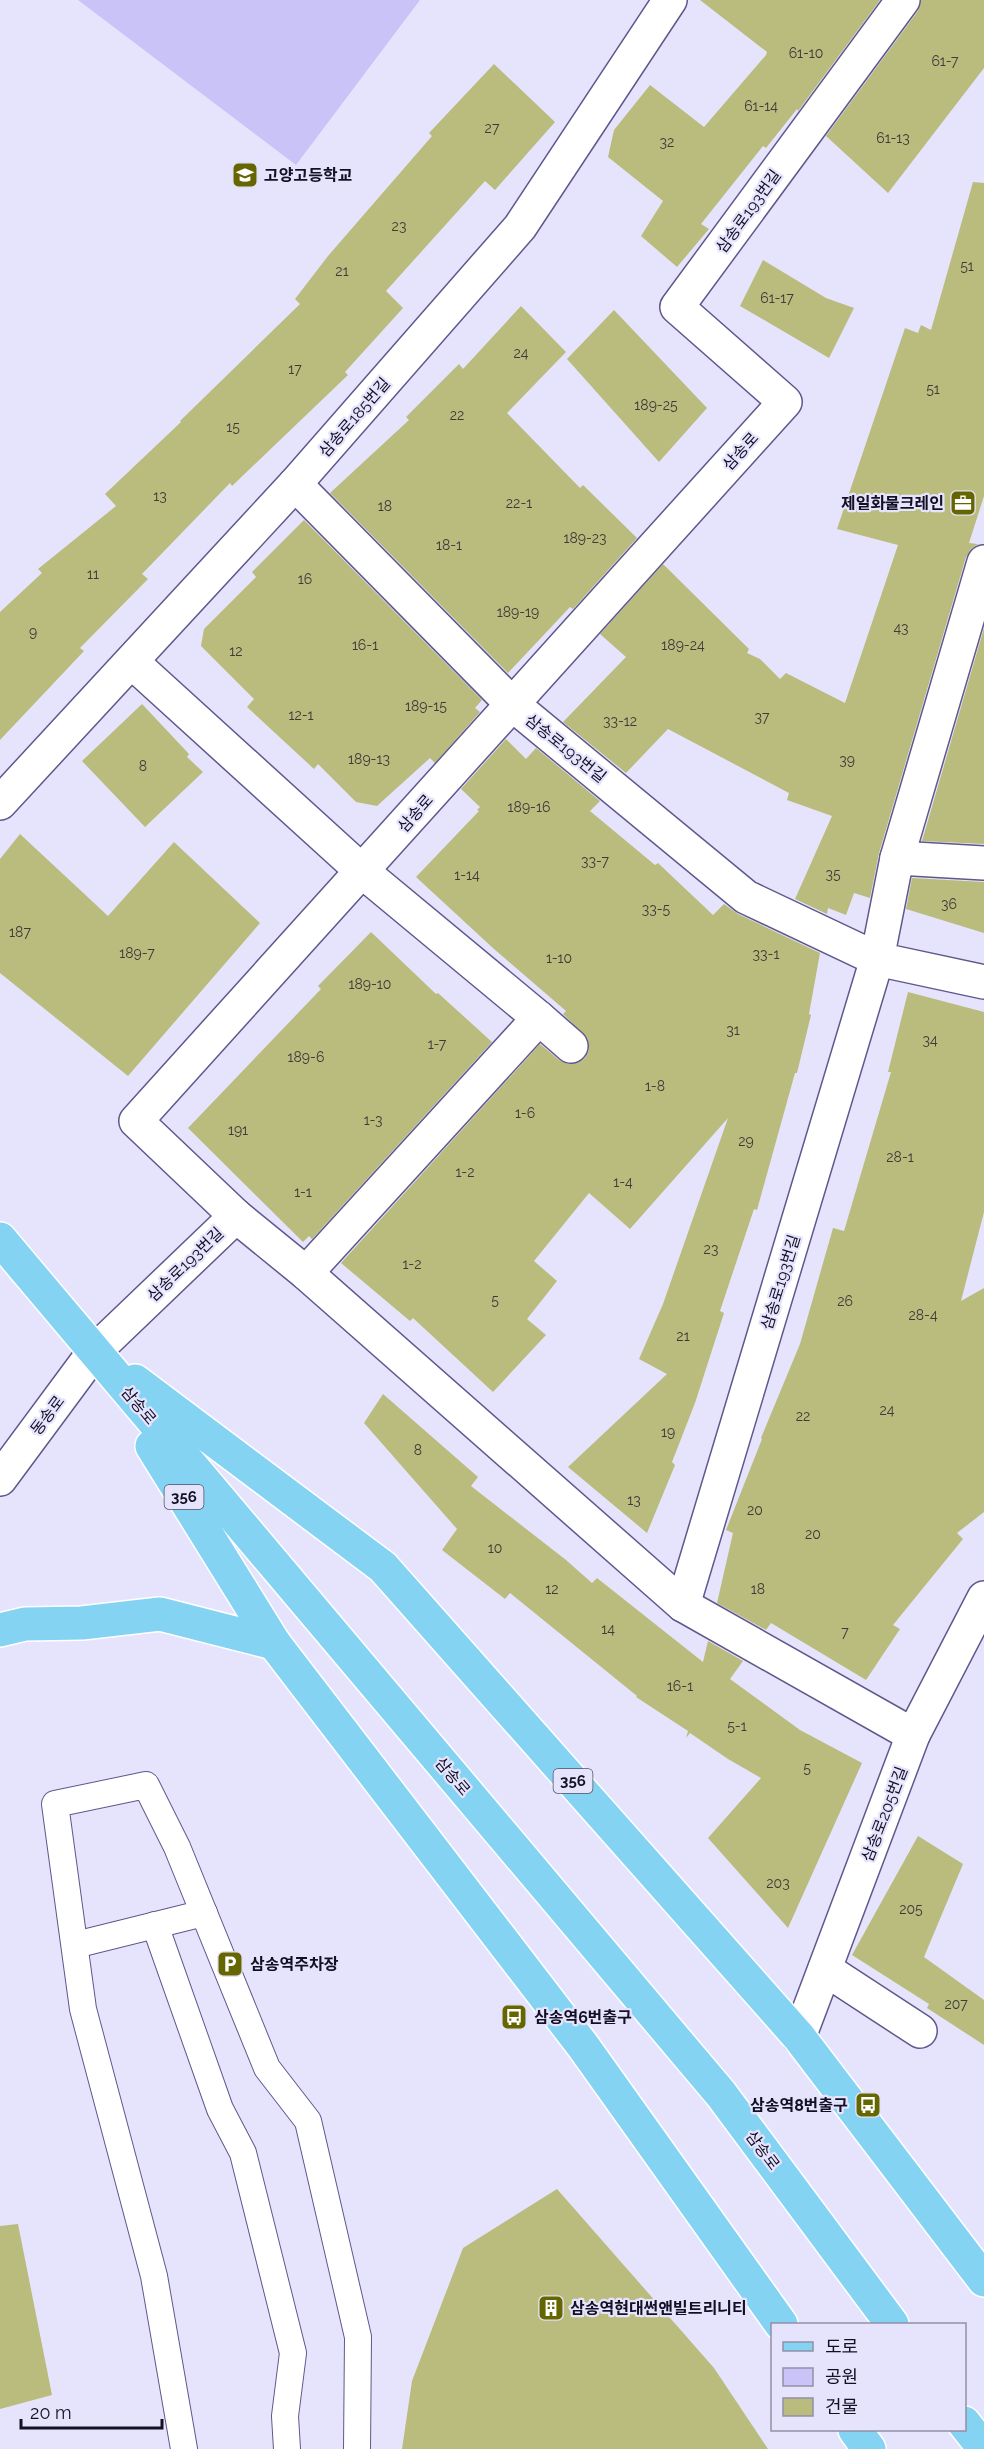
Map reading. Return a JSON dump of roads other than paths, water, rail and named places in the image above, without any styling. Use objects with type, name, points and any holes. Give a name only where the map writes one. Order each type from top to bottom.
[{"type":"main road","name":"삼송로","points":[[0,1239],[721,2094],[891,2323]]},
{"type":"main road","name":"356","points":[[94,1352],[274,1643],[583,2046],[780,2323]]},
{"type":"main road","name":"356","points":[[94,1352],[206,1432],[383,1567],[799,2037],[984,2280]]},
{"type":"main road","points":[[0,1630],[25,1624],[82,1623],[160,1614],[274,1643]]},
{"type":"main road","points":[[856,2431],[869,2449]]},
{"type":"street","name":"삼송로185번길","points":[[0,803],[295,484],[520,227],[670,0]]},
{"type":"street","name":"삼송로193번길","points":[[785,402],[677,307],[903,0]]},
{"type":"street","name":"삼송로","points":[[236,1216],[136,1121],[785,402]]},
{"type":"street","name":"삼송로193번길","points":[[295,484],[512,704],[746,897],[877,959],[984,982]]},
{"type":"street","name":"삼송로193번길","points":[[683,1605],[877,959],[897,858],[984,562]]},
{"type":"street","points":[[132,662],[363,872],[571,1046]]},
{"type":"street","points":[[897,858],[984,863]]},
{"type":"street","points":[[306,1273],[539,1018]]},
{"type":"street","name":"삼송로193번길","points":[[94,1352],[236,1216],[306,1273],[683,1605],[913,1735]]},
{"type":"street","name":"동송로","points":[[0,1479],[94,1352]]},
{"type":"street","name":"삼송로205번길","points":[[799,2037],[913,1735],[984,1598]]},
{"type":"street","points":[[825,1969],[920,2031]]},
{"type":"lane","points":[[184,2449],[154,2276],[83,2009],[55,1804],[146,1785],[177,1847],[267,2068],[308,2121],[358,2337],[357,2449]]},
{"type":"lane","points":[[75,1945],[204,1913]]},
{"type":"lane","points":[[155,1925],[220,2109],[243,2152],[293,2353],[285,2416],[287,2449]]},
{"type":"place","name":"고양고등학교","points":[[245,175]]},
{"type":"place","name":"제일화물크레인","points":[[963,503]]},
{"type":"place","name":"삼송역주차장","points":[[230,1964]]},
{"type":"place","name":"삼송역6번출구","points":[[514,2017]]},
{"type":"place","name":"삼송역8번출구","points":[[868,2105]]},
{"type":"place","name":"삼송역현대썬앤빌트리니티","points":[[551,2308]]}]
